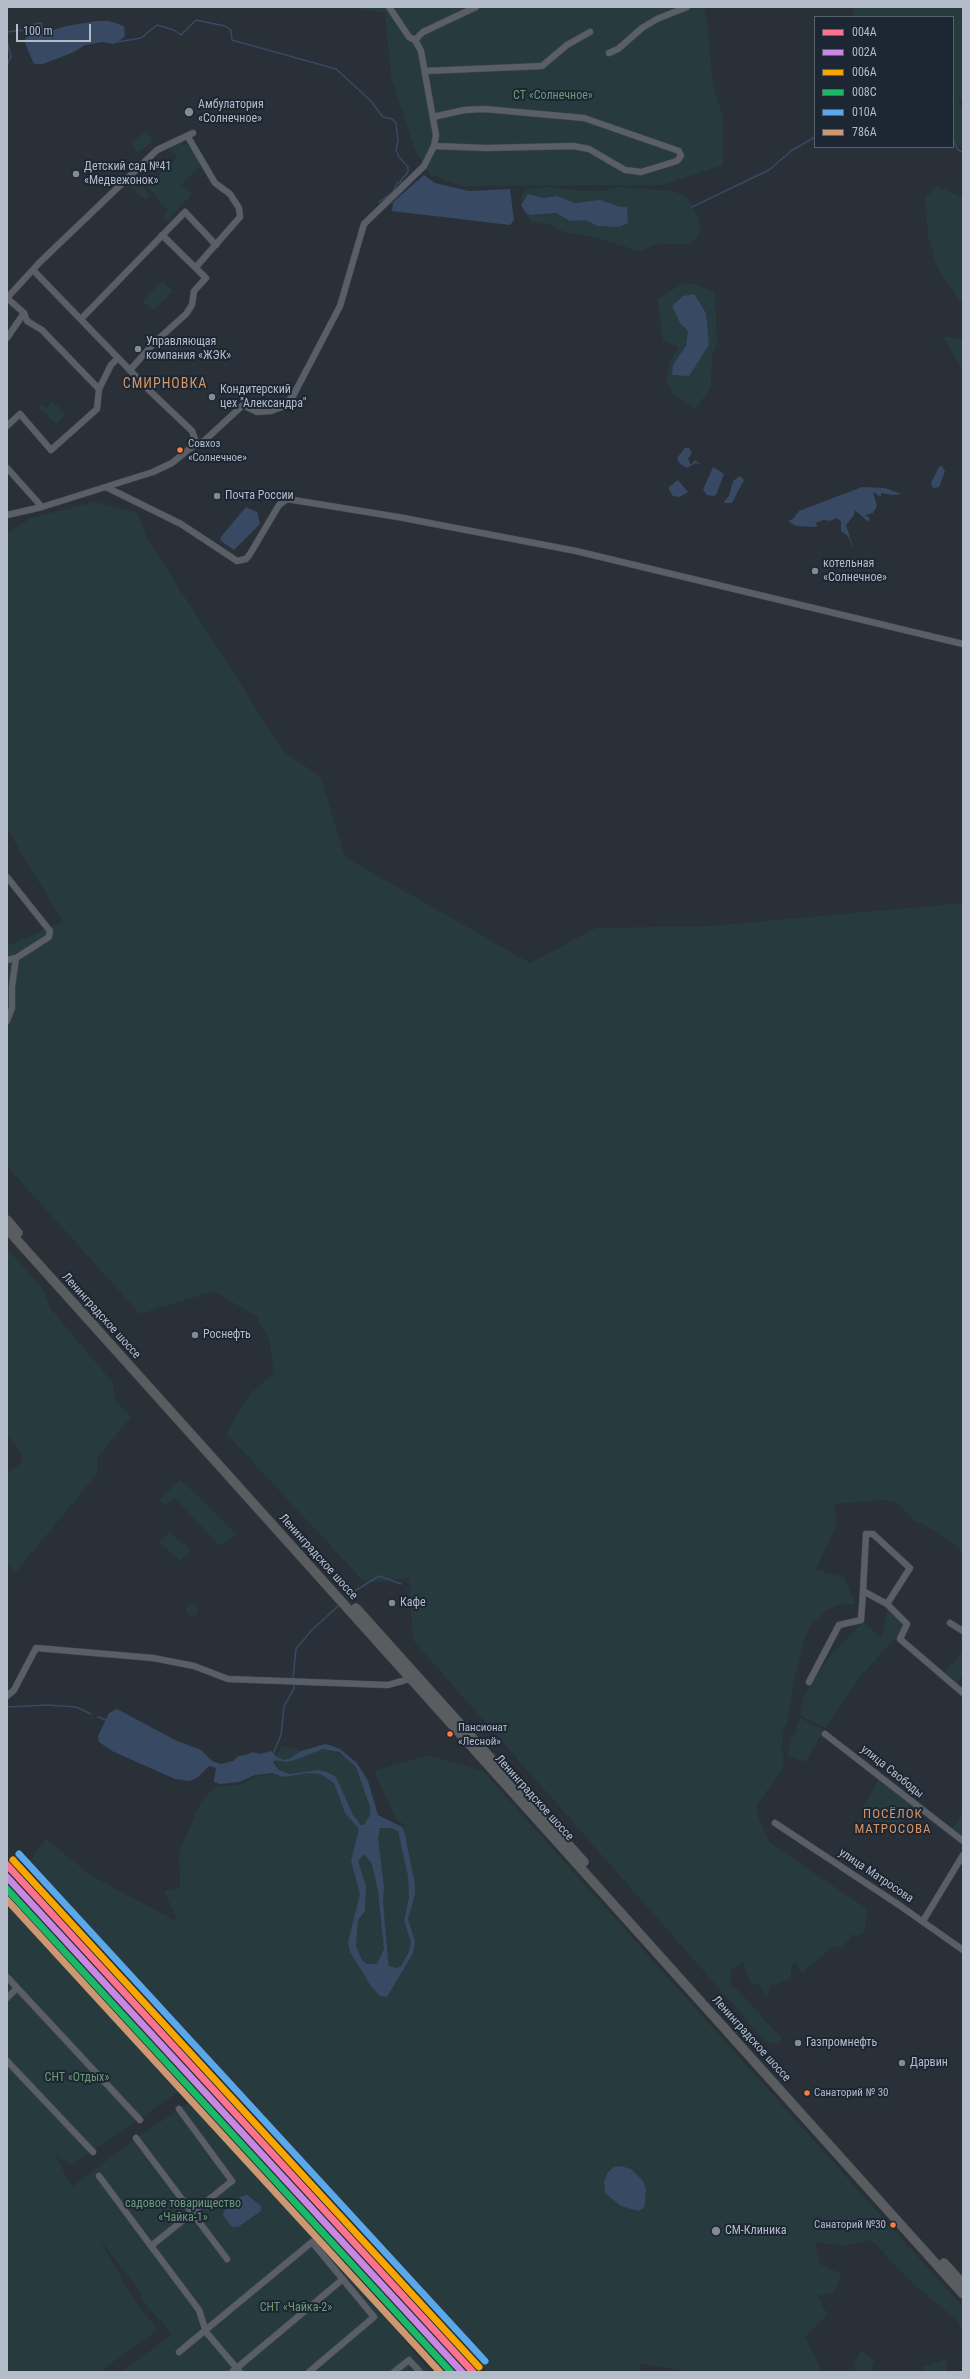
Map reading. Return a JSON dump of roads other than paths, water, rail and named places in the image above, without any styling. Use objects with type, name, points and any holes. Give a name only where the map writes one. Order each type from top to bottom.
[{"type":"highway","name":"Ленинградское шоссе","points":[[7,1220],[963,2294]]},
{"type":"highway","name":"Ленинградское шоссе","points":[[7,1229],[963,2284]]},
{"type":"street","points":[[7,515],[42,507],[108,488],[153,472],[172,463],[193,446],[204,441],[243,405],[257,412],[271,411],[282,407],[293,396],[340,306],[364,224],[424,166],[434,146],[436,136],[421,51],[415,40],[409,37],[389,7]]},
{"type":"street","points":[[415,40],[423,32],[476,7]]},
{"type":"street","points":[[609,53],[618,49],[642,28],[657,19],[687,7]]},
{"type":"street","points":[[425,71],[542,66],[567,45],[590,32]]},
{"type":"street","points":[[433,117],[464,110],[484,109],[584,118],[664,145],[679,151],[681,156],[677,161],[641,172],[624,170],[589,149],[573,146],[486,148],[434,146]]},
{"type":"street","points":[[99,389],[42,330],[27,321],[24,313],[7,298],[33,270],[157,150],[190,135],[215,183],[230,194],[239,208],[240,217],[196,267]]},
{"type":"street","points":[[81,319],[185,212],[216,245]]},
{"type":"street","points":[[130,370],[191,308],[194,291],[206,278],[162,235]]},
{"type":"street","points":[[33,270],[118,358],[192,431],[195,440],[193,446]]},
{"type":"street","points":[[7,338],[24,313]]},
{"type":"street","points":[[7,426],[20,414],[51,450],[98,409],[99,389],[111,365],[118,358]]},
{"type":"street","points":[[7,468],[42,507]]},
{"type":"street","points":[[108,488],[181,524],[237,561],[246,559],[279,505],[287,500],[398,517],[576,551],[963,644]]},
{"type":"street","points":[[7,876],[50,931],[49,937],[16,958],[7,960]]},
{"type":"street","points":[[7,1021],[12,1008],[12,986],[16,958]]},
{"type":"street","points":[[808,1682],[839,1625],[861,1620],[866,1534],[873,1534],[910,1568],[887,1604]]},
{"type":"street","points":[[863,1592],[887,1604],[907,1624],[900,1639],[963,1693]]},
{"type":"street","points":[[950,1623],[963,1631]]},
{"type":"street","points":[[7,1696],[14,1690],[36,1648],[153,1658],[194,1666],[228,1679],[388,1685],[414,1678]]},
{"type":"street","name":"улица Свободы","points":[[826,1734],[963,1841]]},
{"type":"street","name":"улица Матросова","points":[[774,1823],[923,1921],[963,1950]]},
{"type":"street","points":[[923,1921],[963,1855]]},
{"type":"street","points":[[7,1977],[140,2120]]},
{"type":"street","points":[[7,1998],[17,1988]]},
{"type":"street","points":[[7,2061],[93,2152]]},
{"type":"street","points":[[151,2246],[232,2180],[180,2109]]},
{"type":"street","points":[[136,2138],[227,2259]]},
{"type":"street","points":[[98,2176],[199,2310],[206,2331],[236,2371],[343,2279]]},
{"type":"street","points":[[179,2352],[312,2242],[374,2317],[309,2372]]},
{"type":"street","points":[[394,2372],[408,2360],[420,2372]]},
{"type":"water","points":[[96,21],[109,21],[124,26],[125,35],[114,44],[102,42],[85,45],[74,52],[43,64],[35,64],[33,62],[25,43],[25,39],[30,35],[37,35],[67,26]]},
{"type":"water","points":[[424,175],[435,183],[469,191],[510,189],[514,220],[510,225],[392,211],[393,202]]},
{"type":"water","points":[[528,194],[544,198],[557,196],[575,203],[600,200],[620,207],[627,207],[628,223],[619,227],[598,226],[586,220],[570,221],[556,213],[531,215],[526,213],[521,205]]},
{"type":"water","points":[[694,294],[706,313],[709,345],[689,376],[672,375],[673,365],[686,346],[688,331],[680,323],[672,306],[683,296]]},
{"type":"water","points":[[685,448],[689,448],[692,453],[688,459],[691,465],[695,460],[702,465],[696,463],[687,468],[680,464],[677,458]]},
{"type":"water","points":[[942,466],[945,471],[939,487],[933,488],[931,483],[939,467]]},
{"type":"water","points":[[713,467],[724,474],[716,495],[712,496],[707,495],[703,490]]},
{"type":"water","points":[[740,476],[744,480],[732,503],[725,503],[724,501],[729,496],[733,481]]},
{"type":"water","points":[[678,480],[688,492],[680,497],[673,496],[669,490],[669,487]]},
{"type":"water","points":[[862,487],[885,488],[901,494],[893,495],[881,493],[881,497],[873,492],[877,506],[873,513],[865,515],[870,518],[868,522],[855,510],[854,515],[846,525],[854,550],[848,536],[841,531],[841,521],[836,518],[830,521],[824,520],[815,523],[818,526],[815,527],[796,526],[788,521],[793,519],[799,511]]},
{"type":"water","points":[[246,507],[257,512],[260,524],[234,550],[221,541],[220,538]]},
{"type":"water","points":[[117,1709],[177,1741],[201,1750],[212,1761],[221,1764],[233,1761],[238,1756],[246,1755],[252,1752],[260,1754],[271,1751],[278,1758],[285,1760],[301,1751],[326,1744],[340,1749],[357,1763],[368,1781],[378,1815],[402,1827],[415,1885],[415,1894],[408,1919],[415,1942],[413,1953],[387,1997],[380,1996],[371,1986],[350,1952],[348,1942],[360,1894],[351,1861],[359,1829],[345,1813],[334,1783],[320,1774],[308,1773],[283,1777],[272,1773],[255,1775],[239,1782],[220,1784],[214,1782],[216,1768],[209,1766],[198,1777],[190,1781],[175,1779],[112,1751],[99,1742],[98,1736],[109,1713]],"holes":[[[323,1749],[339,1752],[356,1767],[370,1807],[370,1815],[364,1825],[361,1825],[353,1815],[336,1777],[319,1770],[289,1774],[279,1770],[273,1762],[276,1760],[287,1762],[295,1760]],[[380,1828],[390,1828],[398,1831],[408,1876],[409,1898],[404,1921],[411,1942],[409,1952],[401,1966],[396,1968],[389,1966],[388,1960],[383,1902],[384,1887],[378,1839]],[[365,1855],[372,1864],[378,1891],[384,1949],[377,1964],[367,1964],[362,1960],[356,1946],[358,1920],[365,1911],[366,1886],[358,1861]]]},
{"type":"water","points":[[621,2166],[631,2169],[643,2181],[646,2190],[644,2208],[638,2211],[621,2206],[605,2193],[604,2182],[608,2172],[614,2167]]},
{"type":"water","points":[[247,2195],[261,2206],[261,2211],[238,2227],[232,2227],[223,2215],[224,2211],[237,2198]]},
{"type":"waterway","points":[[117,42],[141,38],[157,25],[174,30],[181,35],[196,20],[225,26],[231,30],[232,40],[336,69],[370,100],[383,117],[392,119],[396,123],[398,140],[396,150],[399,157],[408,167],[408,172],[401,182],[397,183],[393,192],[379,202]]},
{"type":"waterway","points":[[7,32],[23,30],[25,27],[32,28],[35,24],[41,23],[43,33]]},
{"type":"waterway","points":[[7,41],[11,57],[7,65]]},
{"type":"waterway","points":[[692,207],[769,170],[791,151],[814,138]]},
{"type":"waterway","points":[[954,142],[958,150],[963,152]]},
{"type":"waterway","points":[[355,1591],[379,1576],[401,1584]]},
{"type":"waterway","points":[[293,1678],[296,1649],[311,1631],[338,1606]]},
{"type":"waterway","points":[[273,1754],[281,1735],[284,1706],[294,1689],[294,1686]]},
{"type":"waterway","points":[[7,1707],[48,1705],[76,1707],[91,1714]]},
{"type":"waterway","points":[[98,1717],[106,1720]]},
{"type":"place","name":"Амбулатория «Солнечное»","points":[[189,112]]},
{"type":"place","name":"Детский сад №41 «Медвежонок»","points":[[76,174]]},
{"type":"place","name":"Управляющая компания «ЖЭК»","points":[[138,349]]},
{"type":"place","name":"Кондитерский цех \"Александра\"","points":[[212,397]]},
{"type":"place","name":"Совхоз «Солнечное»","points":[[180,450]]},
{"type":"place","name":"Почта России","points":[[217,496]]},
{"type":"place","name":"котельная «Солнечное»","points":[[815,571]]},
{"type":"place","name":"Роснефть","points":[[195,1335]]},
{"type":"place","name":"Кафе","points":[[392,1603]]},
{"type":"place","name":"Пансионат «Лесной»","points":[[450,1734]]},
{"type":"place","name":"Газпромнефть","points":[[798,2043]]},
{"type":"place","name":"Дарвин","points":[[902,2063]]},
{"type":"place","name":"Санаторий № 30","points":[[807,2093]]},
{"type":"place","name":"Санаторий №30","points":[[893,2225]]},
{"type":"place","name":"СМ-Клиника","points":[[716,2231]]},
{"type":"district","name":"СМИРНОВКА","points":[[165,384]]},
{"type":"district","name":"ПОСЁЛОК МАТРОСОВА","points":[[893,1822]]},
{"type":"park label","name":"СТ «Солнечное»","points":[[553,96]]},
{"type":"park label","name":"СНТ «Отдых»","points":[[77,2078]]},
{"type":"park label","name":"садовое товарищество «Чайка-1»","points":[[183,2211]]},
{"type":"park label","name":"СНТ «Чайка-2»","points":[[296,2308]]}]
